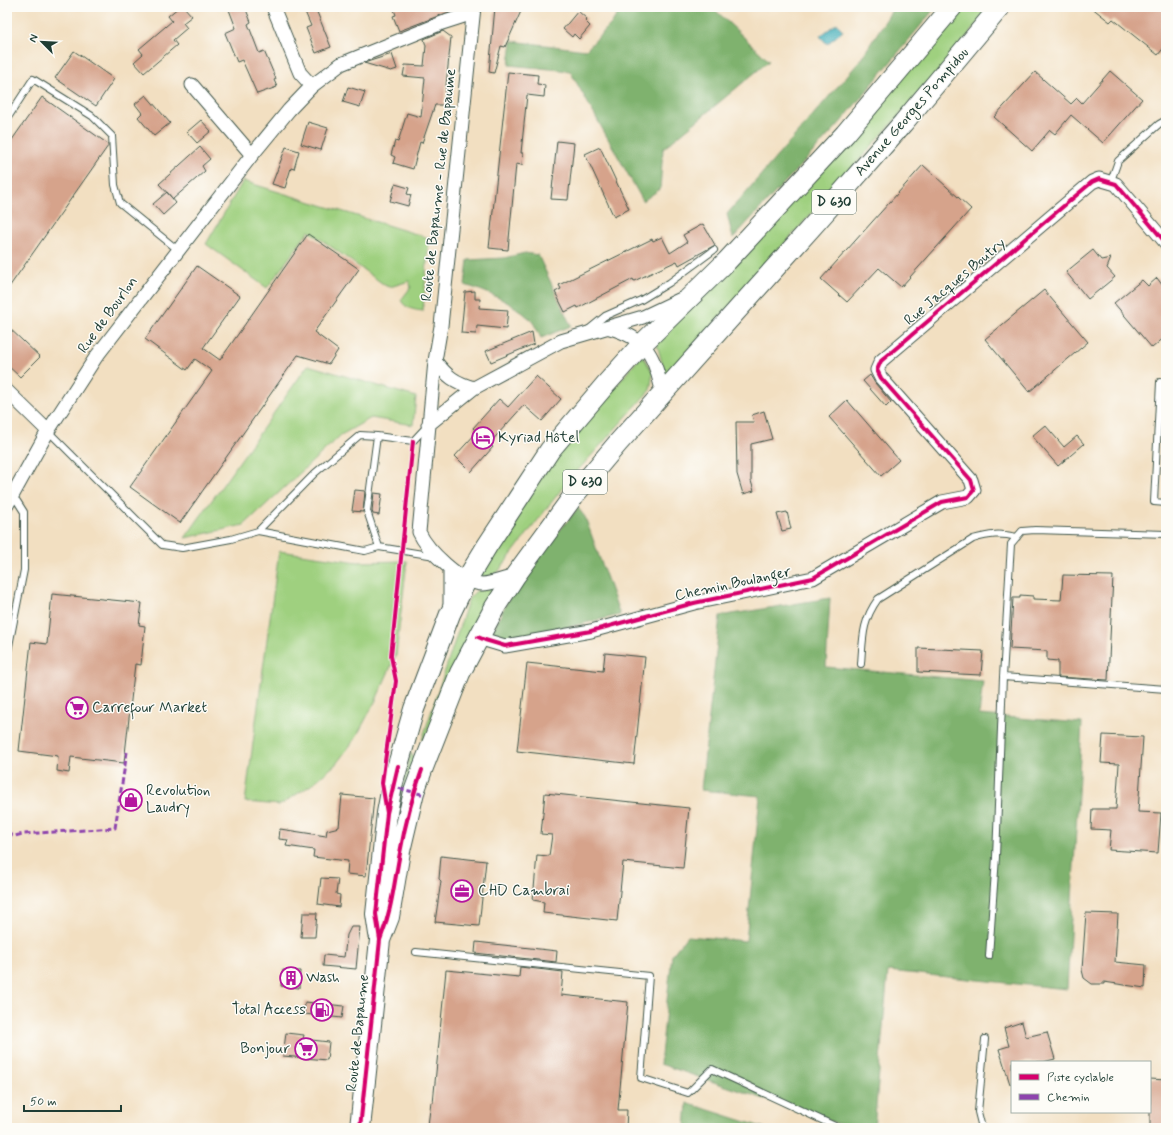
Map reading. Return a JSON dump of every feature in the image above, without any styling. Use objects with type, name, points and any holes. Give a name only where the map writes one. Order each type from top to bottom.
[{"type":"main road","name":"D 630","points":[[380,940],[376,914],[387,813],[392,786],[414,709],[450,614],[467,579],[507,514],[550,450],[642,344],[727,261],[845,134],[952,7]]},
{"type":"main road","name":"Avenue Georges Pompidou","points":[[380,940],[389,917],[400,852],[414,792],[422,770],[460,673],[478,637],[515,576],[575,494],[898,128],[1000,7]]},
{"type":"main road","points":[[422,770],[417,744],[443,663],[450,614]]},
{"type":"main road","name":"Route de Bapaume","points":[[360,1128],[380,940]]},
{"type":"street","points":[[273,7],[300,73],[312,86]]},
{"type":"street","name":"Rue de Bourlon","points":[[9,499],[48,431],[96,357],[252,155],[312,86],[341,64],[474,10]]},
{"type":"street","name":"Route de Bapaume - Rue de Bapaume","points":[[437,556],[419,532],[419,520],[428,425],[435,361],[441,326],[474,10]]},
{"type":"street","points":[[192,85],[252,155]]},
{"type":"street","name":"Rue Jacques Boutry","points":[[974,490],[968,476],[881,378],[878,374],[878,365],[1092,182],[1099,179],[1111,181]]},
{"type":"street","points":[[1111,181],[1116,184],[1166,243]]},
{"type":"street","points":[[428,425],[474,388],[561,341],[610,328],[643,317],[692,294]]},
{"type":"street","points":[[610,328],[623,332],[642,344],[652,357],[663,394]]},
{"type":"street","points":[[435,361],[445,374],[454,381],[474,388]]},
{"type":"street","points":[[7,391],[48,431]]},
{"type":"street","name":"Chemin Boulanger","points":[[478,637],[505,646],[591,631],[694,603],[813,578],[942,502],[968,497],[974,490]]},
{"type":"street","points":[[437,556],[450,569],[467,579],[482,584],[515,576]]},
{"type":"street","points":[[450,569],[450,614]]},
{"type":"lane","points":[[7,119],[33,79],[92,116],[112,136],[115,185],[120,203],[178,250]]},
{"type":"lane","points":[[1111,181],[1118,161],[1159,124],[1166,120]]},
{"type":"lane","points":[[583,334],[605,316],[641,300],[669,283],[714,250]]},
{"type":"lane","points":[[1160,382],[1154,502],[1166,503]]},
{"type":"lane","points":[[258,531],[315,473],[360,436],[377,436],[413,441],[428,425]]},
{"type":"lane","points":[[48,431],[162,545],[182,548],[231,539],[258,531],[365,550],[379,547],[437,556]]},
{"type":"lane","points":[[377,436],[367,511],[379,547]]},
{"type":"lane","points":[[7,656],[24,570],[24,512],[17,501],[9,499]]},
{"type":"lane","points":[[989,956],[996,857],[1003,677],[1011,544],[1022,531],[1036,530],[1166,534]]},
{"type":"lane","points":[[861,664],[864,627],[870,610],[878,599],[973,540],[991,534],[1017,537]]},
{"type":"lane","points":[[1003,677],[1166,689]]},
{"type":"lane","points":[[416,952],[649,976],[640,1078],[688,1093],[712,1069],[839,1128]]},
{"type":"lane","points":[[982,1128],[978,1112],[985,1039]]},
{"type":"green space","points":[[622,7],[712,7],[769,61],[663,149],[660,189],[643,201],[570,71],[509,65],[512,41],[586,50],[611,24]]},
{"type":"green space","points":[[894,7],[936,7],[840,123],[733,238],[727,214],[859,62]]},
{"type":"green space","points":[[960,7],[990,7],[949,59],[666,377],[656,341]]},
{"type":"green space","points":[[243,181],[429,238],[423,311],[408,307],[401,300],[411,287],[409,281],[390,287],[386,286],[309,231],[267,288],[206,244]]},
{"type":"green space","points":[[525,253],[538,255],[571,326],[541,338],[532,321],[523,313],[491,294],[465,285],[468,260],[504,258]]},
{"type":"green space","points":[[642,355],[653,373],[650,390],[564,486],[498,572],[488,577],[481,577],[480,574],[546,469]]},
{"type":"green space","points":[[308,365],[416,397],[413,425],[371,418],[341,435],[244,525],[185,538]]},
{"type":"green space","points":[[578,508],[585,517],[620,615],[519,638],[491,635],[507,602],[529,568]]},
{"type":"green space","points":[[279,551],[358,562],[407,561],[396,655],[376,700],[355,739],[336,764],[311,785],[280,805],[245,802]]},
{"type":"green space","points":[[499,586],[424,740],[422,740],[469,598],[476,591]]},
{"type":"green space","points":[[830,598],[826,667],[983,681],[979,715],[1082,723],[1067,989],[888,971],[874,1128],[851,1128],[660,1064],[672,955],[687,936],[746,941],[760,796],[701,790],[720,616]]},
{"type":"green space","points":[[411,753],[416,763],[396,842],[393,818]]},
{"type":"green space","points":[[687,1103],[765,1128],[685,1128]]},
{"type":"water","points":[[837,23],[843,31],[827,44],[820,36]]},
{"type":"building","points":[[179,7],[184,7],[192,16],[183,23],[187,28],[173,40],[177,45],[144,73],[134,62],[143,54],[139,49],[172,21],[168,16]]},
{"type":"building","points":[[228,7],[245,7],[251,22],[248,24],[259,53],[264,51],[276,79],[274,80],[277,87],[257,94],[242,60],[237,62],[225,33],[236,28]]},
{"type":"building","points":[[303,7],[315,7],[331,47],[316,53],[306,28],[311,26]]},
{"type":"building","points":[[393,7],[459,8],[399,31],[393,16],[396,15]]},
{"type":"building","points":[[495,7],[522,9],[505,47],[501,46],[494,73],[489,72]]},
{"type":"building","points":[[1091,7],[1166,7],[1166,45],[1158,55],[1113,19],[1110,22]]},
{"type":"building","points":[[578,11],[587,19],[585,21],[590,26],[579,39],[574,34],[572,37],[563,29]]},
{"type":"building","points":[[443,31],[451,37],[444,105],[435,105],[422,143],[420,142],[413,169],[393,163],[395,157],[391,155],[395,141],[398,142],[407,113],[421,117],[425,78],[403,76],[405,65],[424,66],[426,46],[424,39]]},
{"type":"building","points":[[74,51],[114,79],[96,106],[55,78]]},
{"type":"building","points":[[392,54],[397,69],[391,71],[364,63]]},
{"type":"building","points":[[1110,71],[1142,99],[1103,143],[1071,115],[1055,134],[1050,130],[1032,151],[994,117],[1035,72],[1071,104],[1077,98],[1082,103]]},
{"type":"building","points":[[508,72],[538,75],[537,84],[545,85],[544,97],[527,95],[521,153],[523,153],[522,165],[516,164],[508,250],[489,248]]},
{"type":"building","points":[[348,87],[365,92],[360,107],[343,102]]},
{"type":"building","points":[[146,95],[170,123],[154,136],[138,117],[142,113],[135,104]]},
{"type":"building","points":[[42,97],[108,144],[108,146],[7,290],[7,147]]},
{"type":"building","points":[[201,120],[211,131],[197,143],[187,132]]},
{"type":"building","points":[[308,122],[328,128],[321,150],[301,144]]},
{"type":"building","points":[[557,141],[574,143],[568,200],[551,199]]},
{"type":"building","points":[[200,147],[210,159],[202,166],[205,171],[173,199],[159,184]]},
{"type":"building","points":[[286,147],[299,151],[294,169],[291,168],[285,188],[272,184]]},
{"type":"building","points":[[600,147],[629,209],[614,217],[585,154]]},
{"type":"building","points":[[923,165],[971,209],[901,287],[879,268],[847,302],[821,279]]},
{"type":"building","points":[[395,184],[409,188],[407,194],[411,195],[408,206],[390,201]]},
{"type":"building","points":[[167,192],[176,203],[163,215],[153,204]]},
{"type":"building","points":[[703,224],[715,245],[679,265],[677,261],[634,281],[633,279],[578,308],[577,306],[565,312],[555,292],[561,289],[559,285],[652,239],[653,241],[662,237],[670,253],[687,242],[683,235]]},
{"type":"building","points":[[308,234],[359,269],[314,332],[338,350],[329,364],[298,355],[180,523],[130,487],[212,371],[195,359],[187,370],[145,339],[197,266],[240,296],[203,348],[220,360]]},
{"type":"building","points":[[1093,250],[1101,260],[1111,258],[1107,268],[1115,277],[1088,299],[1066,272]]},
{"type":"building","points":[[1157,278],[1166,290],[1166,336],[1152,348],[1114,303],[1142,280],[1148,286]]},
{"type":"building","points":[[1044,290],[1088,342],[1029,392],[985,339]]},
{"type":"building","points":[[475,291],[475,299],[480,299],[479,308],[508,310],[506,329],[477,326],[476,334],[461,333],[465,292]]},
{"type":"building","points":[[7,326],[40,357],[20,377],[7,365]]},
{"type":"building","points":[[532,332],[534,344],[491,362],[486,351]]},
{"type":"building","points":[[870,375],[891,402],[886,407],[863,381]]},
{"type":"building","points":[[536,376],[561,399],[542,421],[524,405],[489,444],[493,447],[471,472],[455,456],[477,432],[473,428],[499,399],[508,407]]},
{"type":"building","points":[[847,400],[899,460],[881,476],[829,417]]},
{"type":"building","points":[[764,411],[772,439],[751,444],[751,481],[754,491],[743,494],[737,474],[736,422],[754,422],[752,415]]},
{"type":"building","points":[[1045,425],[1064,447],[1077,436],[1084,444],[1058,466],[1032,436]]},
{"type":"building","points":[[355,490],[365,491],[363,512],[352,511]]},
{"type":"building","points":[[374,493],[382,494],[379,515],[373,514],[372,511]]},
{"type":"building","points":[[787,512],[791,529],[782,531],[777,514]]},
{"type":"building","points":[[1063,575],[1113,576],[1108,680],[1058,677],[1058,661],[1047,660],[1047,651],[1010,649],[1013,598],[1020,598],[1020,595],[1033,596],[1033,599],[1061,600]]},
{"type":"building","name":"Carrefour Market","points":[[52,594],[142,603],[139,625],[145,626],[141,665],[135,664],[124,763],[71,757],[69,773],[57,771],[58,756],[19,751],[31,642],[47,644]]},
{"type":"building","points":[[918,648],[983,651],[981,675],[918,672]]},
{"type":"building","points":[[605,653],[645,657],[634,764],[517,751],[527,663],[603,671]]},
{"type":"building","points":[[1103,735],[1143,737],[1138,812],[1161,813],[1158,853],[1109,850],[1111,830],[1091,829],[1092,809],[1116,809],[1119,764],[1101,763]]},
{"type":"building","points":[[545,793],[689,808],[683,868],[623,862],[617,921],[543,913],[544,902],[533,900],[537,855],[549,856],[552,835],[541,834]]},
{"type":"building","points":[[342,795],[374,798],[366,876],[347,874],[348,861],[313,857],[314,850],[286,846],[288,840],[279,839],[280,829],[326,836],[327,830],[339,827]]},
{"type":"building","name":"CHD Cambrai","points":[[441,856],[486,861],[479,926],[435,922],[441,881],[439,879]]},
{"type":"building","points":[[321,878],[338,879],[336,894],[340,895],[339,907],[318,904]]},
{"type":"building","points":[[303,913],[317,913],[315,937],[301,937]]},
{"type":"building","points":[[1086,913],[1118,914],[1115,962],[1146,965],[1145,988],[1104,982],[1104,984],[1092,984],[1084,978],[1082,970]]},
{"type":"building","points":[[351,927],[360,927],[356,969],[323,966],[324,955],[344,957],[347,935]]},
{"type":"building","points":[[476,942],[557,951],[556,962],[475,953]]},
{"type":"building","points":[[520,967],[563,972],[561,995],[628,1002],[618,1110],[627,1110],[626,1128],[446,1128],[428,1125],[431,1102],[433,1103],[446,970],[519,977]]},
{"type":"building","name":"Wash","points":[[283,970],[300,971],[299,988],[281,986]]},
{"type":"building","points":[[305,1002],[344,1006],[342,1018],[304,1014]]},
{"type":"building","points":[[1022,1022],[1026,1037],[1047,1032],[1055,1059],[1047,1061],[1011,1061],[1010,1084],[999,1049],[1009,1046],[1004,1028]]},
{"type":"building","name":"Bonjour","points":[[286,1033],[304,1035],[303,1039],[329,1042],[327,1060],[283,1056]]},
{"type":"building","points":[[1151,1079],[1166,1080],[1166,1128],[1150,1128]]},
{"type":"marked path","points":[[7,834],[15,836],[23,834],[115,828],[127,752]]},
{"type":"marked path","points":[[390,786],[425,795]]},
{"type":"cycle path","points":[[478,637],[505,646],[591,631],[694,603],[813,578],[942,502],[968,497],[974,490],[971,480],[881,378],[877,370],[881,361],[1092,182],[1099,179],[1116,184],[1166,243]]},
{"type":"cycle path","points":[[387,813],[382,783],[396,681],[391,656],[413,441]]},
{"type":"cycle path","points":[[380,940],[376,914],[387,813],[398,766]]},
{"type":"cycle path","points":[[360,1128],[380,940],[390,907],[407,822],[422,770]]},
{"type":"place","name":"Kyriad Hôtel","points":[[483,438]]},
{"type":"place","name":"Carrefour Market","points":[[77,708]]},
{"type":"place","name":"Revolution Laudry","points":[[131,800]]},
{"type":"place","name":"CHD Cambrai","points":[[462,891]]},
{"type":"place","name":"Wash","points":[[291,978]]},
{"type":"place","name":"Total Access","points":[[322,1010]]},
{"type":"place","name":"Bonjour","points":[[306,1049]]}]
